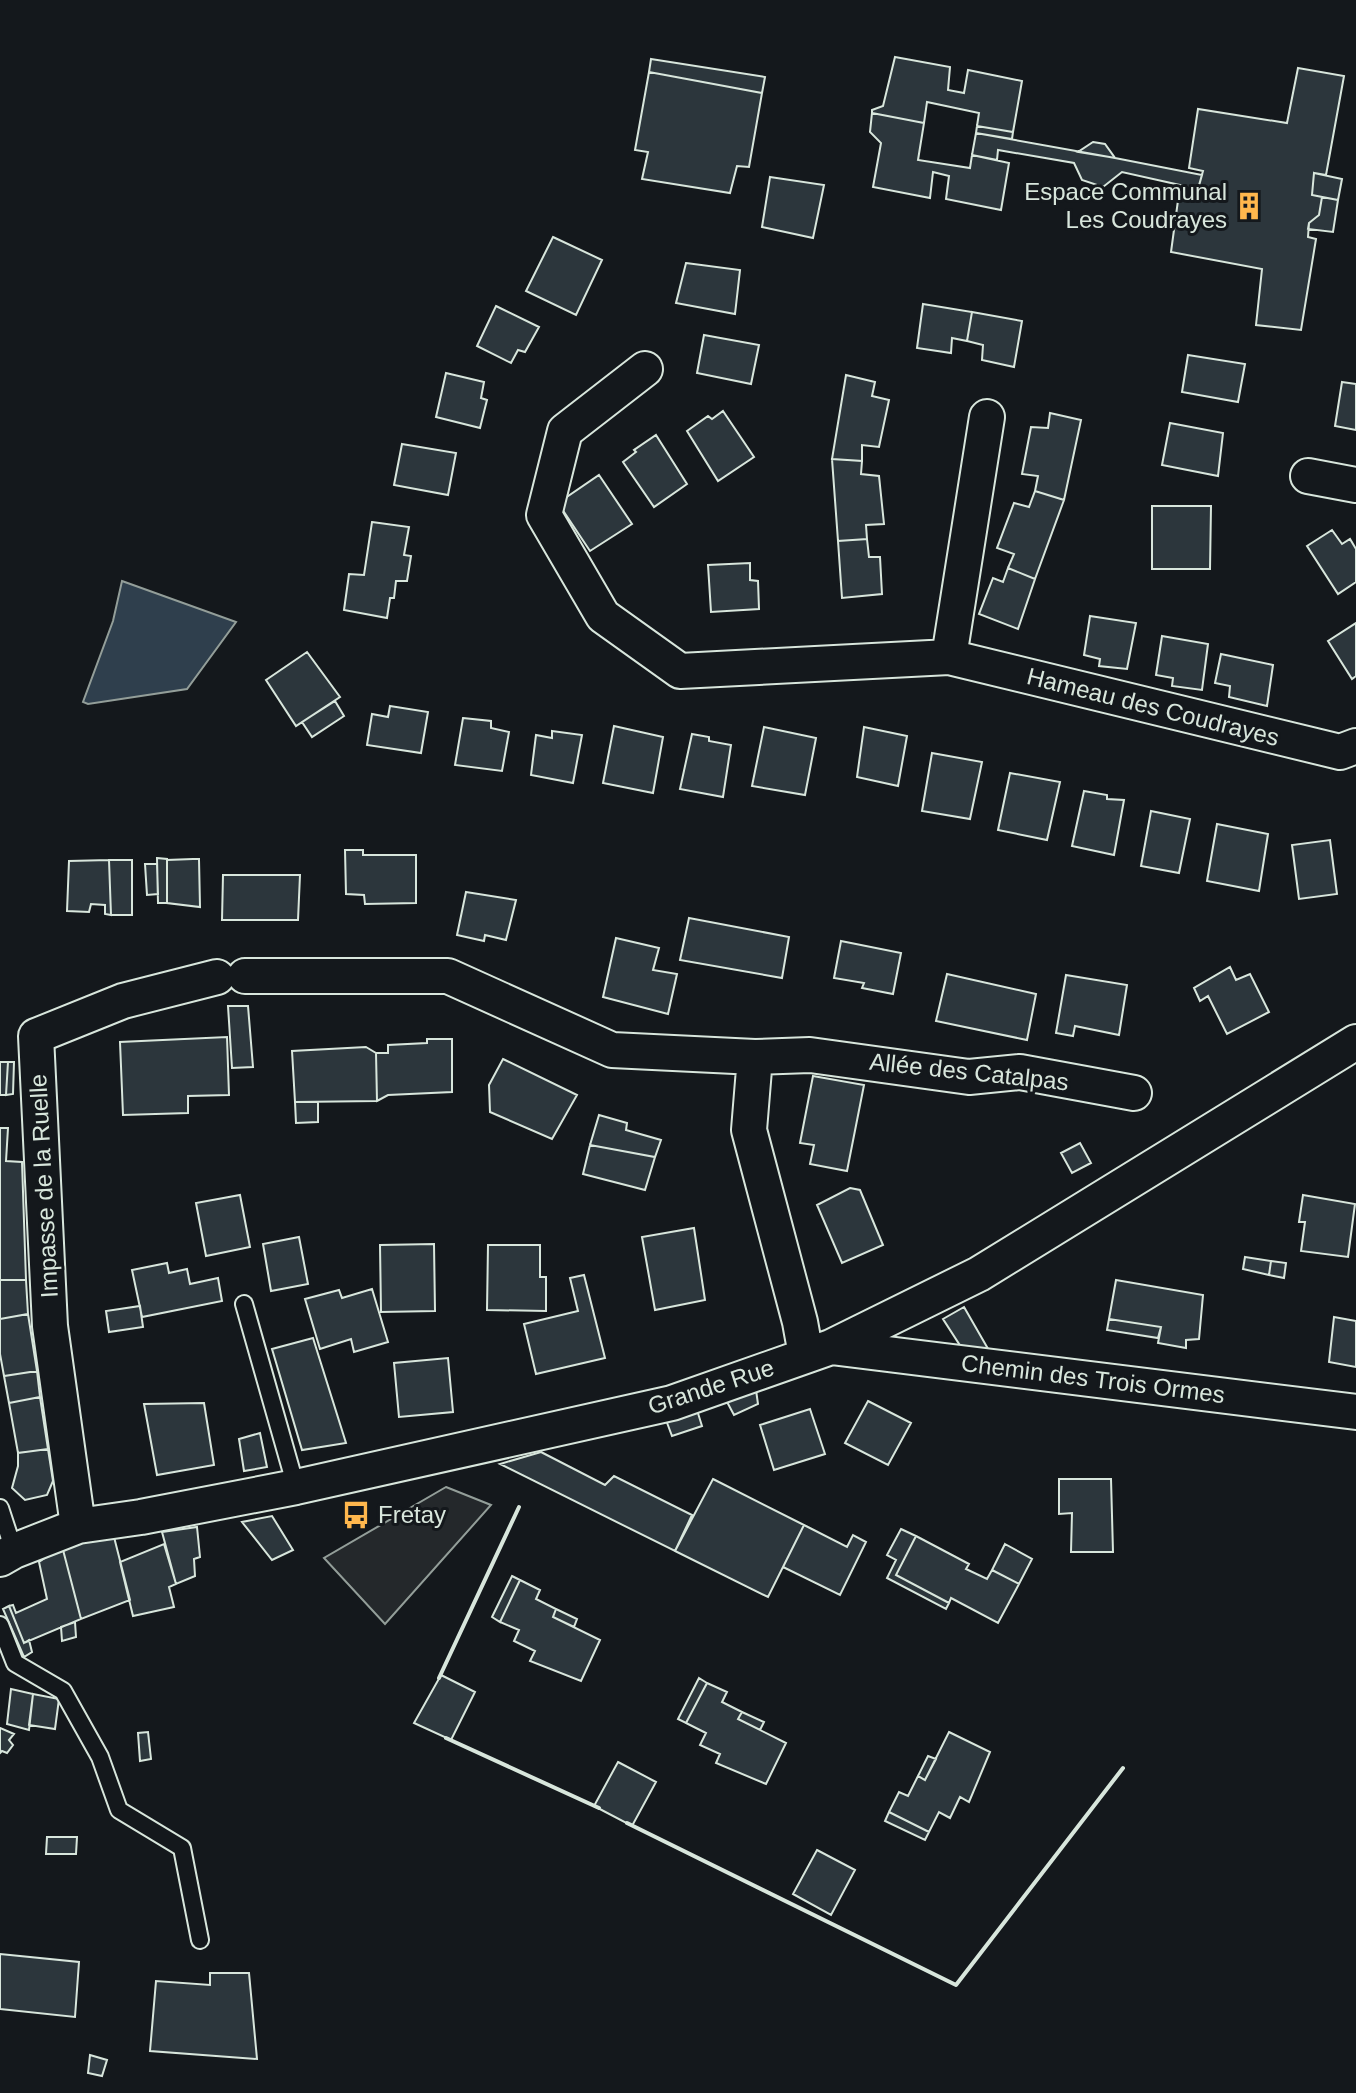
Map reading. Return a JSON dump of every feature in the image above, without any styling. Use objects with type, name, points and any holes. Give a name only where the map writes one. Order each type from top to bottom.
[{"type":"street","name":"Hameau des Coudrayes","points":[[645,369],[565,431],[544,515],[603,616],[680,671],[949,657],[1340,752],[1356,746]]},
{"type":"street","points":[[949,657],[987,417]]},
{"type":"street","points":[[1308,476],[1356,485]]},
{"type":"street","name":"Allée des Catalpas","points":[[231,976],[448,976],[612,1050],[755,1057],[810,1055],[969,1077],[1020,1072],[1134,1093]]},
{"type":"street","name":"Impasse de la Ruelle","points":[[78,1526],[50,1326],[36,1036],[123,1001],[231,976]]},
{"type":"street","name":"Grande Rue","points":[[7,1555],[78,1526],[296,1487],[672,1403],[818,1351],[979,1274],[1356,1042]]},
{"type":"street","points":[[755,1057],[749,1130],[800,1322],[818,1351]]},
{"type":"street","name":"Chemin des Trois Ormes","points":[[818,1351],[1356,1412]]},
{"type":"lane","points":[[244,1304],[296,1487]]},
{"type":"lane","points":[[0,1508],[7,1555]]},
{"type":"lane","points":[[0,1625],[15,1663],[63,1691],[100,1757],[119,1810],[182,1848],[200,1940]]},
{"type":"shaded area","points":[[446,1487],[491,1505],[385,1624],[324,1558]]},
{"type":"water","points":[[122,581],[236,622],[187,689],[88,704],[83,702],[113,621]]},
{"type":"building","points":[[895,57],[950,67],[948,90],[964,93],[968,70],[1022,81],[1013,132],[977,126],[979,113],[927,102],[924,123],[872,113],[872,110],[883,106]]},
{"type":"building","points":[[651,59],[765,77],[762,93],[649,72]]},
{"type":"building","name":"Espace Communal Les Coudrayes","points":[[1298,68],[1344,76],[1326,175],[1314,173],[1312,195],[1322,197],[1319,215],[1309,223],[1308,237],[1316,239],[1301,330],[1256,325],[1262,269],[1171,252],[1179,193],[1196,196],[1203,171],[1189,168],[1198,109],[1287,123]]},
{"type":"building","points":[[649,72],[762,93],[749,167],[737,166],[730,193],[642,179],[648,152],[635,150]]},
{"type":"building","points":[[872,113],[924,123],[918,160],[970,168],[972,155],[1009,163],[1001,210],[946,199],[949,176],[933,172],[930,198],[873,187],[881,143],[870,132]]},
{"type":"building","points":[[977,126],[1013,132],[1012,139],[976,133]]},
{"type":"building","points":[[976,133],[1202,175],[1198,189],[1122,172],[1103,187],[1082,180],[1074,163],[998,150],[997,160],[972,155]]},
{"type":"building","points":[[1093,142],[1105,144],[1115,158],[1078,152]]},
{"type":"building","points":[[1314,173],[1342,179],[1338,200],[1312,195]]},
{"type":"building","points":[[770,177],[824,185],[813,238],[762,227]]},
{"type":"building","points":[[1322,197],[1338,200],[1333,232],[1308,229],[1309,223],[1319,215]]},
{"type":"building","points":[[553,237],[602,260],[576,315],[526,291]]},
{"type":"building","points":[[686,263],[740,270],[735,314],[676,303]]},
{"type":"building","points":[[923,304],[972,312],[967,341],[952,338],[951,353],[917,348]]},
{"type":"building","points":[[496,306],[539,327],[525,352],[518,350],[511,363],[477,346]]},
{"type":"building","points":[[972,312],[1022,321],[1014,367],[982,360],[983,345],[967,341]]},
{"type":"building","points":[[704,335],[759,345],[751,384],[697,373]]},
{"type":"building","points":[[1188,355],[1245,364],[1238,402],[1182,392]]},
{"type":"building","points":[[446,373],[484,382],[481,398],[487,400],[480,428],[436,417]]},
{"type":"building","points":[[846,375],[875,382],[872,396],[889,400],[879,447],[862,445],[862,461],[832,459]]},
{"type":"building","points":[[1342,382],[1356,384],[1356,430],[1335,426]]},
{"type":"building","points":[[723,411],[754,457],[718,481],[687,431],[708,416],[712,419]]},
{"type":"building","points":[[1050,413],[1081,420],[1064,500],[1035,491],[1038,476],[1022,474],[1031,427],[1048,428]]},
{"type":"building","points":[[1170,423],[1223,433],[1218,476],[1162,465]]},
{"type":"building","points":[[656,435],[687,484],[654,507],[623,462]]},
{"type":"building","points":[[402,444],[456,453],[448,495],[394,485]]},
{"type":"building","points":[[832,459],[862,461],[861,474],[879,476],[884,524],[866,525],[867,539],[838,541]]},
{"type":"building","points":[[599,475],[632,524],[590,551],[558,503]]},
{"type":"building","points":[[1035,491],[1064,500],[1035,579],[1008,568],[1014,554],[997,548],[1014,503],[1029,507]]},
{"type":"building","points":[[1152,506],[1211,506],[1210,569],[1152,569]]},
{"type":"building","points":[[372,522],[409,527],[404,555],[411,556],[407,581],[396,581],[387,618],[344,610],[349,574],[364,575]]},
{"type":"building","points":[[1332,530],[1342,544],[1350,539],[1356,549],[1356,582],[1338,594],[1307,546]]},
{"type":"building","points":[[867,539],[869,557],[880,557],[882,594],[842,598],[838,541]]},
{"type":"building","points":[[750,563],[750,580],[758,581],[759,609],[711,612],[708,565]]},
{"type":"building","points":[[1008,568],[1035,579],[1018,629],[979,614],[993,578],[1003,582]]},
{"type":"building","points":[[1090,616],[1136,623],[1127,669],[1099,666],[1100,659],[1084,655]]},
{"type":"building","points":[[1356,623],[1356,676],[1352,679],[1328,641]]},
{"type":"building","points":[[1162,636],[1208,644],[1202,690],[1172,686],[1173,678],[1156,675]]},
{"type":"building","points":[[307,652],[340,697],[296,726],[266,680]]},
{"type":"building","points":[[1221,654],[1273,665],[1267,706],[1229,697],[1230,686],[1215,683]]},
{"type":"building","points":[[335,701],[344,716],[312,737],[302,722]]},
{"type":"building","points":[[390,706],[428,712],[421,753],[367,745],[372,714],[388,717]]},
{"type":"building","points":[[463,718],[491,721],[491,728],[509,732],[502,771],[455,765]]},
{"type":"building","points":[[614,726],[663,737],[653,793],[603,783]]},
{"type":"building","points":[[764,727],[816,738],[805,795],[752,786]]},
{"type":"building","points":[[864,727],[907,736],[898,786],[857,777]]},
{"type":"building","points":[[552,731],[582,735],[573,783],[531,775],[536,735],[552,738]]},
{"type":"building","points":[[692,734],[731,745],[723,797],[680,789]]},
{"type":"building","points":[[932,753],[982,762],[970,819],[922,811]]},
{"type":"building","points":[[1010,773],[1060,782],[1047,840],[998,830]]},
{"type":"building","points":[[1084,791],[1107,795],[1107,799],[1124,800],[1114,855],[1072,846]]},
{"type":"building","points":[[1151,811],[1190,819],[1179,873],[1141,866]]},
{"type":"building","points":[[1217,824],[1268,834],[1259,891],[1207,881]]},
{"type":"building","points":[[1330,840],[1337,894],[1299,899],[1292,845]]},
{"type":"building","points":[[345,850],[363,850],[363,855],[416,855],[416,903],[365,904],[364,895],[346,894]]},
{"type":"building","points":[[157,858],[167,859],[167,903],[158,903]]},
{"type":"building","points":[[199,859],[200,907],[167,903],[167,860]]},
{"type":"building","points":[[109,860],[132,860],[132,915],[111,915]]},
{"type":"building","points":[[109,860],[111,915],[105,914],[105,905],[91,904],[89,912],[67,911],[69,861]]},
{"type":"building","points":[[145,864],[157,864],[158,894],[147,895]]},
{"type":"building","points":[[223,875],[300,875],[298,920],[222,920]]},
{"type":"building","points":[[466,892],[516,900],[506,940],[485,935],[484,941],[457,935]]},
{"type":"building","points":[[689,918],[789,937],[782,978],[680,960]]},
{"type":"building","points":[[616,938],[659,948],[653,970],[677,974],[668,1014],[603,997]]},
{"type":"building","points":[[841,941],[901,953],[893,994],[862,988],[864,983],[834,978]]},
{"type":"building","points":[[1230,967],[1236,980],[1250,974],[1269,1012],[1227,1034],[1208,996],[1200,1001],[1194,988]]},
{"type":"building","points":[[947,974],[1036,994],[1027,1040],[936,1021]]},
{"type":"building","points":[[1066,975],[1127,985],[1119,1035],[1075,1026],[1073,1036],[1056,1033]]},
{"type":"building","points":[[228,1006],[248,1006],[253,1067],[232,1068]]},
{"type":"building","points":[[227,1037],[229,1095],[188,1096],[188,1113],[123,1115],[120,1042]]},
{"type":"building","points":[[427,1039],[452,1039],[452,1092],[388,1095],[377,1101],[376,1053],[388,1053],[388,1045],[427,1043]]},
{"type":"building","points":[[366,1047],[376,1053],[377,1101],[295,1102],[292,1051]]},
{"type":"building","points":[[503,1059],[577,1095],[552,1139],[490,1112],[489,1085]]},
{"type":"building","points":[[0,1062],[8,1062],[6,1095],[0,1095]]},
{"type":"building","points":[[8,1062],[14,1062],[13,1094],[6,1095]]},
{"type":"building","points":[[813,1076],[864,1085],[847,1171],[810,1164],[814,1145],[800,1143]]},
{"type":"building","points":[[295,1102],[318,1102],[318,1122],[296,1123]]},
{"type":"building","points":[[599,1115],[627,1123],[626,1130],[661,1140],[655,1157],[590,1145]]},
{"type":"building","points":[[0,1128],[8,1128],[6,1161],[22,1162],[26,1280],[0,1280]]},
{"type":"building","points":[[1080,1143],[1091,1163],[1072,1173],[1061,1153]]},
{"type":"building","points":[[590,1145],[655,1157],[645,1190],[583,1174]]},
{"type":"building","points":[[850,1188],[860,1190],[883,1245],[842,1263],[817,1205]]},
{"type":"building","points":[[240,1195],[250,1247],[206,1256],[196,1203]]},
{"type":"building","points":[[1303,1195],[1355,1204],[1348,1257],[1301,1251],[1305,1222],[1299,1222]]},
{"type":"building","points":[[694,1228],[705,1300],[655,1310],[642,1237]]},
{"type":"building","points":[[299,1237],[308,1284],[271,1291],[263,1244]]},
{"type":"building","points":[[434,1244],[435,1311],[381,1312],[380,1245]]},
{"type":"building","points":[[488,1245],[540,1245],[540,1277],[546,1277],[546,1311],[487,1310]]},
{"type":"building","points":[[1245,1257],[1271,1261],[1269,1275],[1243,1269]]},
{"type":"building","points":[[1271,1261],[1286,1263],[1284,1278],[1269,1275]]},
{"type":"building","points":[[167,1263],[169,1273],[187,1269],[190,1284],[218,1278],[222,1301],[142,1317],[132,1270]]},
{"type":"building","points":[[584,1275],[605,1358],[536,1374],[524,1324],[578,1311],[570,1278]]},
{"type":"building","points":[[0,1280],[26,1280],[28,1314],[0,1319]]},
{"type":"building","points":[[1116,1280],[1203,1295],[1199,1339],[1186,1340],[1186,1348],[1158,1343],[1161,1327],[1109,1319]]},
{"type":"building","points":[[372,1289],[388,1342],[354,1352],[351,1339],[320,1349],[305,1299],[339,1290],[342,1298]]},
{"type":"building","points":[[140,1306],[143,1327],[109,1332],[106,1311]]},
{"type":"building","points":[[964,1307],[991,1354],[963,1350],[943,1319]]},
{"type":"building","points":[[28,1314],[37,1371],[4,1376],[0,1354],[0,1319]]},
{"type":"building","points":[[1334,1317],[1356,1321],[1356,1367],[1329,1362]]},
{"type":"building","points":[[1109,1319],[1161,1327],[1158,1338],[1107,1330]]},
{"type":"building","points":[[313,1338],[346,1443],[302,1450],[272,1349]]},
{"type":"building","points":[[448,1358],[453,1412],[399,1417],[394,1363]]},
{"type":"building","points":[[37,1371],[40,1397],[9,1403],[4,1376]]},
{"type":"building","points":[[756,1390],[758,1404],[734,1415],[726,1400]]},
{"type":"building","points":[[40,1397],[48,1449],[18,1453],[9,1403]]},
{"type":"building","points":[[868,1401],[911,1423],[888,1465],[845,1443]]},
{"type":"building","points":[[204,1403],[214,1465],[157,1475],[144,1404]]},
{"type":"building","points":[[810,1409],[825,1454],[774,1470],[760,1425]]},
{"type":"building","points":[[697,1410],[702,1426],[672,1436],[666,1420]]},
{"type":"building","points":[[260,1433],[267,1467],[244,1471],[239,1439]]},
{"type":"building","points":[[48,1449],[53,1481],[47,1495],[25,1500],[12,1488],[18,1453]]},
{"type":"building","points":[[541,1452],[605,1485],[614,1476],[692,1515],[675,1551],[500,1464]]},
{"type":"building","points":[[713,1479],[804,1525],[768,1597],[675,1551]]},
{"type":"building","points":[[1059,1479],[1111,1479],[1113,1552],[1071,1552],[1072,1513],[1059,1514]]},
{"type":"building","points":[[272,1516],[293,1550],[272,1560],[242,1522]]},
{"type":"building","points":[[804,1525],[847,1547],[853,1535],[866,1542],[840,1595],[783,1567]]},
{"type":"building","points":[[197,1527],[200,1557],[194,1559],[195,1576],[176,1584],[162,1532]]},
{"type":"building","points":[[901,1529],[916,1536],[896,1575],[949,1603],[946,1609],[887,1578],[896,1560],[887,1555]]},
{"type":"building","points":[[113,1533],[130,1600],[81,1619],[62,1546]]},
{"type":"building","points":[[916,1536],[969,1564],[966,1569],[987,1579],[992,1570],[1019,1584],[998,1623],[951,1598],[949,1603],[896,1575]]},
{"type":"building","points":[[164,1544],[176,1584],[169,1587],[174,1607],[133,1616],[120,1562]]},
{"type":"building","points":[[1005,1544],[1032,1559],[1019,1584],[992,1570]]},
{"type":"building","points":[[62,1546],[81,1619],[24,1643],[9,1606],[13,1605],[16,1613],[47,1599],[39,1562]]},
{"type":"building","points":[[512,1576],[520,1580],[500,1622],[492,1617]]},
{"type":"building","points":[[520,1580],[540,1590],[536,1599],[556,1609],[553,1617],[600,1640],[581,1681],[530,1661],[535,1651],[514,1641],[519,1630],[500,1622]]},
{"type":"building","points":[[9,1606],[24,1643],[29,1640],[32,1652],[24,1657],[3,1609]]},
{"type":"building","points":[[556,1609],[577,1619],[574,1627],[553,1617]]},
{"type":"building","points":[[75,1622],[76,1637],[62,1641],[61,1627]]},
{"type":"building","points":[[441,1675],[475,1692],[451,1740],[414,1723]]},
{"type":"building","points":[[699,1678],[707,1683],[686,1723],[678,1719]]},
{"type":"building","points":[[707,1683],[727,1692],[722,1702],[742,1712],[738,1719],[786,1743],[766,1784],[716,1763],[720,1754],[700,1745],[706,1733],[686,1723]]},
{"type":"building","points":[[11,1689],[33,1694],[29,1730],[7,1724]]},
{"type":"building","points":[[33,1694],[59,1699],[55,1729],[29,1725]]},
{"type":"building","points":[[742,1712],[764,1722],[760,1730],[738,1719]]},
{"type":"building","points":[[0,1728],[14,1734],[9,1740],[13,1745],[7,1753],[0,1753]]},
{"type":"building","points":[[148,1732],[151,1759],[140,1761],[138,1733]]},
{"type":"building","points":[[949,1732],[990,1752],[969,1802],[960,1797],[950,1818],[939,1812],[929,1832],[889,1812],[899,1792],[908,1796],[918,1776],[925,1780]]},
{"type":"building","points":[[928,1756],[936,1759],[925,1780],[918,1776]]},
{"type":"building","points":[[618,1762],[656,1782],[632,1826],[594,1806]]},
{"type":"building","points":[[889,1812],[929,1832],[925,1840],[885,1821]]},
{"type":"building","points":[[47,1837],[77,1837],[76,1854],[46,1854]]},
{"type":"building","points":[[817,1850],[855,1870],[831,1915],[793,1894]]},
{"type":"building","points":[[0,1954],[79,1962],[75,2017],[0,2009]]},
{"type":"building","points":[[210,1973],[249,1973],[257,2059],[150,2051],[156,1981],[210,1985]]},
{"type":"building","points":[[90,2055],[107,2060],[102,2076],[88,2073]]},
{"type":"wall","points":[[439,1678],[519,1507]]},
{"type":"wall","points":[[446,1738],[599,1808]]},
{"type":"wall","points":[[627,1823],[956,1985],[1123,1768]]},
{"type":"place","name":"Espace Communal Les Coudrayes","points":[[1249,206]]},
{"type":"place","name":"Fretay","points":[[356,1515]]}]
